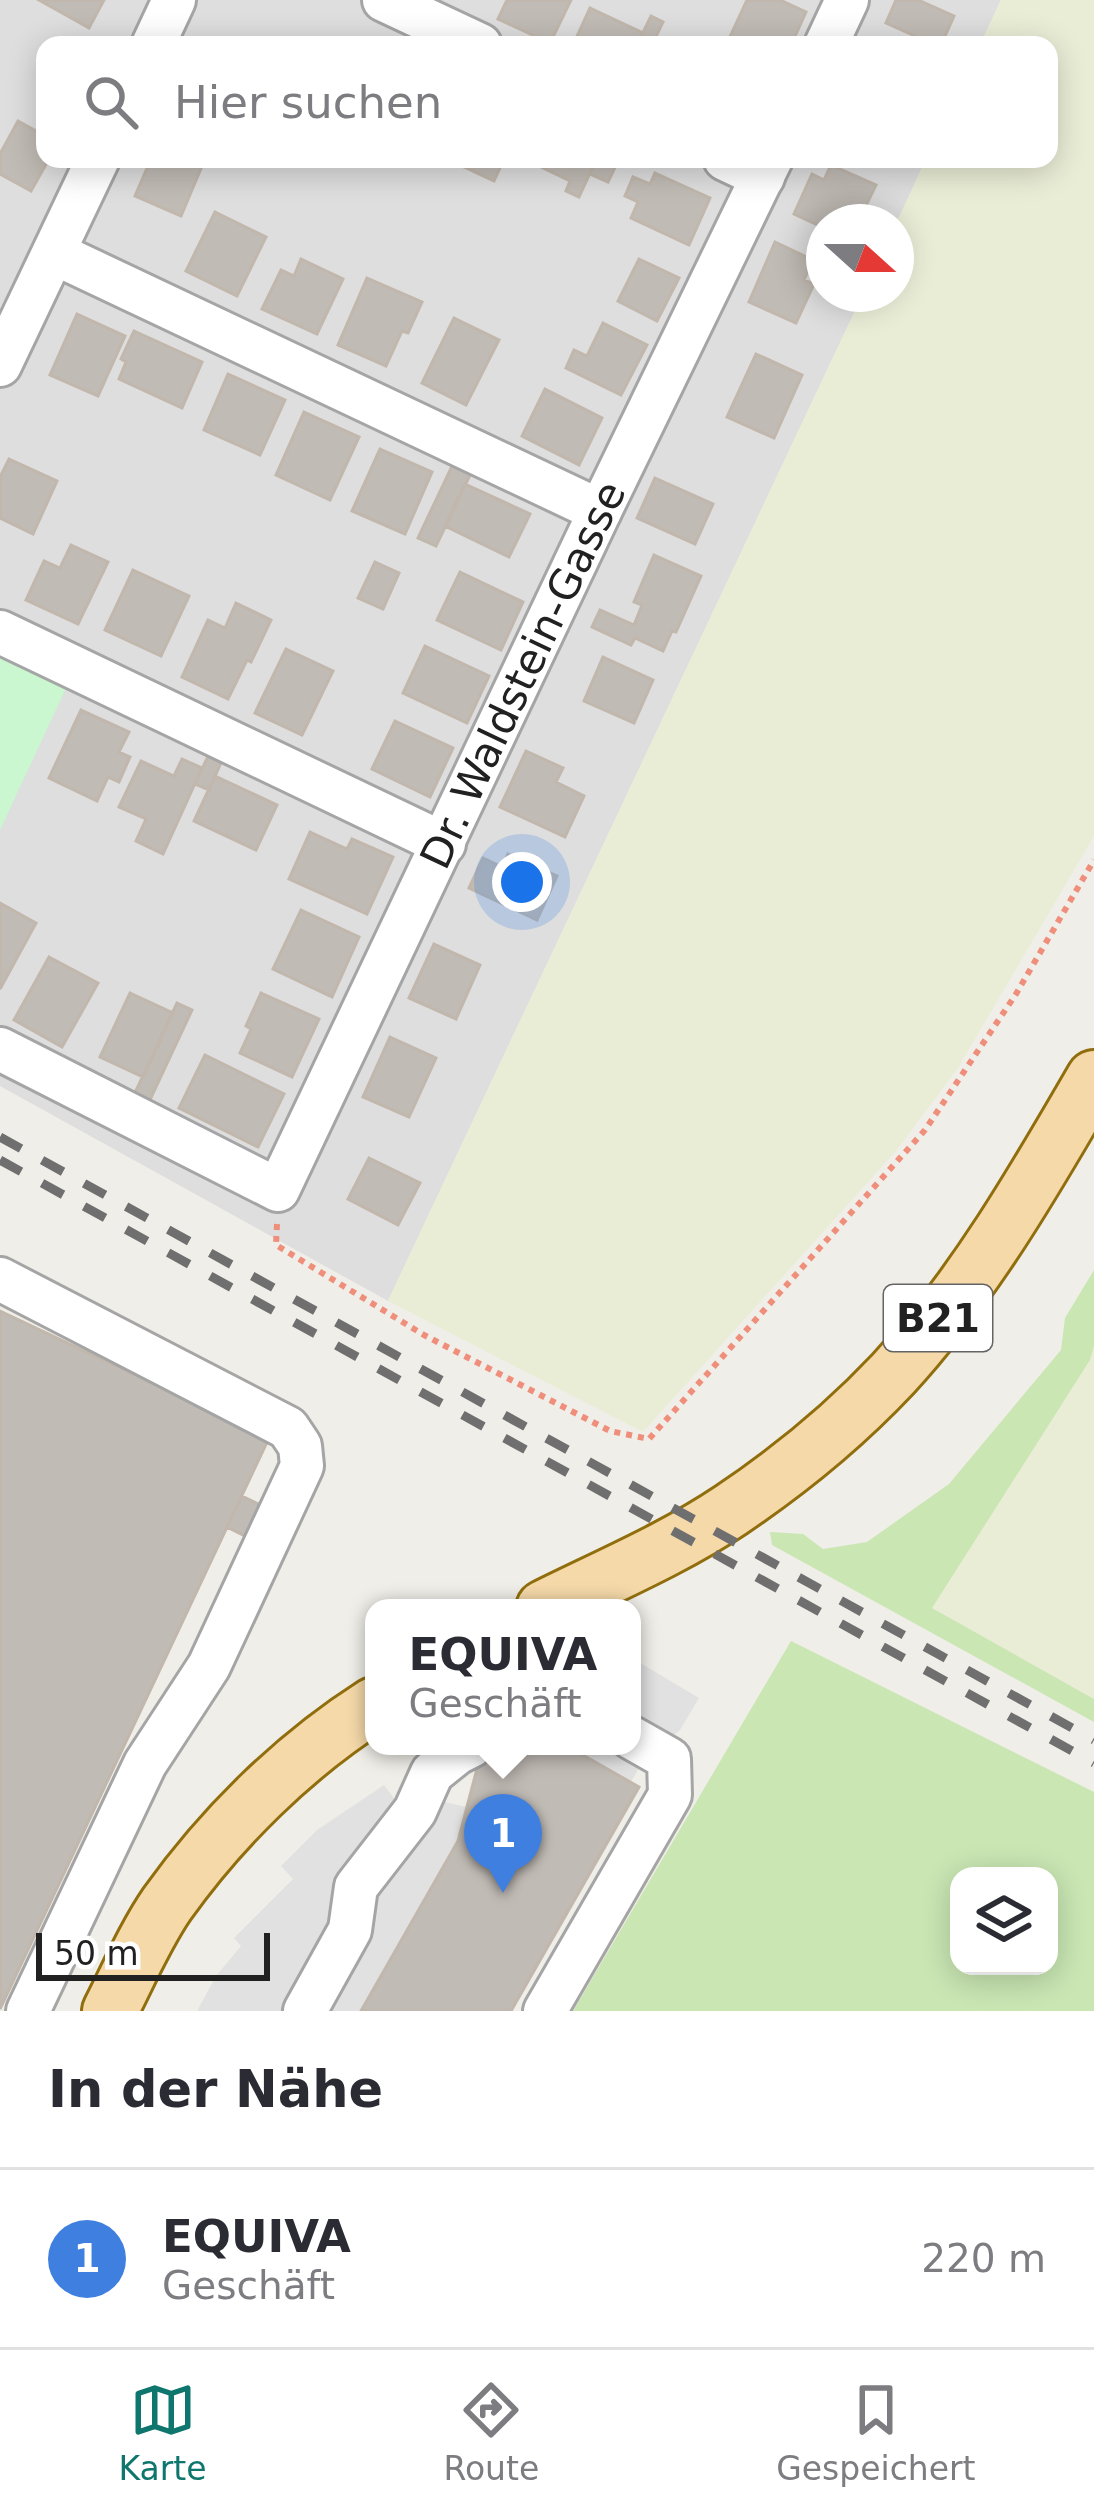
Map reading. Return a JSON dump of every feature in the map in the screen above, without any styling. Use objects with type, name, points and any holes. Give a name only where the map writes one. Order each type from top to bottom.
[{"type":"main road","name":"B21","points":[[562,1599],[729,1511],[818,1446],[893,1374],[962,1288],[1094,1078]]},
{"type":"main road","points":[[110,2011],[164,1908],[208,1851],[289,1769],[365,1712]]},
{"type":"street","points":[[157,36],[174,0]]},
{"type":"street","points":[[383,0],[461,36]]},
{"type":"street","points":[[830,36],[847,0]]},
{"type":"street","points":[[0,365],[94,168]]},
{"type":"street","name":"Dr. Waldstein-Gasse","points":[[278,1190],[600,511],[752,168]]},
{"type":"street","points":[[54,253],[600,511]]},
{"type":"street","points":[[0,632],[444,844]]},
{"type":"street","points":[[0,1049],[278,1190]]},
{"type":"street","points":[[0,1279],[287,1428],[300,1446],[302,1466],[209,1666],[145,1764],[28,2011]]},
{"type":"street","points":[[545,2011],[670,1795],[668,1759],[641,1743]]},
{"type":"street","points":[[305,2011],[350,1930],[356,1887],[416,1811],[432,1773],[454,1755]]},
{"type":"path","points":[[278,1190],[276,1245],[445,1346],[610,1431],[649,1438],[925,1130],[1016,994],[1094,860]]},
{"type":"shaded area","points":[[0,0],[1001,0],[984,36],[36,36],[36,168],[922,168],[905,204],[806,204],[806,312],[855,312],[388,1301],[0,1086]]},
{"type":"shaded area","points":[[641,1663],[699,1698],[680,1730],[643,1761],[631,1782],[583,1755],[641,1755]]},
{"type":"shaded area","points":[[384,1785],[402,1809],[432,1799],[466,1807],[458,1841],[361,2011],[197,2011],[216,1976],[241,1946],[234,1938],[293,1879],[281,1866],[317,1830]]},
{"type":"green space","points":[[1001,0],[1094,0],[1094,836],[958,1068],[896,1151],[643,1432],[388,1301],[855,312],[914,312],[914,204],[905,204],[922,168],[1058,168],[1058,36],[984,36]]},
{"type":"green space","points":[[0,652],[68,684],[0,830]]},
{"type":"green space","points":[[1094,1270],[1090,1360],[932,1608],[1094,1699],[1094,1722],[772,1545],[770,1532],[803,1534],[823,1549],[867,1542],[949,1484],[1061,1350],[1065,1318]]},
{"type":"green space","points":[[1094,1346],[1094,1699],[931,1608],[1090,1360]]},
{"type":"green space","points":[[791,1641],[1094,1792],[1094,2011],[573,2011]]},
{"type":"building","points":[[39,0],[104,0],[89,28]]},
{"type":"building","points":[[507,0],[571,0],[553,36],[535,36],[498,19]]},
{"type":"building","points":[[747,0],[780,0],[806,12],[795,36],[730,36]]},
{"type":"building","points":[[896,0],[918,0],[954,16],[945,36],[915,36],[886,23]]},
{"type":"building","points":[[590,8],[643,33],[642,36],[577,36]]},
{"type":"building","points":[[651,16],[663,22],[656,36],[641,36]]},
{"type":"building","points":[[18,121],[36,131],[36,168],[44,168],[31,191],[0,174],[0,154]]},
{"type":"building","points":[[147,168],[201,168],[181,216],[135,196]]},
{"type":"building","points":[[466,168],[500,168],[494,181]]},
{"type":"building","points":[[543,168],[592,168],[579,197],[566,191],[570,181]]},
{"type":"building","points":[[593,168],[615,168],[608,182],[590,174]]},
{"type":"building","points":[[830,168],[838,168],[876,185],[867,204],[806,204],[806,220],[794,214],[812,174],[824,180]]},
{"type":"building","points":[[655,173],[710,198],[689,245],[631,218],[638,202],[625,196],[633,177],[650,184]]},
{"type":"building","points":[[215,212],[266,237],[237,296],[186,271]]},
{"type":"building","points":[[775,242],[806,257],[806,301],[796,323],[749,302]]},
{"type":"building","points":[[301,259],[343,279],[317,334],[262,309],[281,270],[294,276]]},
{"type":"building","points":[[639,259],[679,278],[657,321],[618,301]]},
{"type":"building","points":[[367,278],[422,302],[386,366],[338,345]]},
{"type":"building","points":[[77,314],[125,336],[98,396],[50,375]]},
{"type":"building","points":[[454,318],[499,340],[466,405],[422,383]]},
{"type":"building","points":[[603,323],[647,345],[621,395],[566,368],[574,350],[587,356]]},
{"type":"building","points":[[134,331],[202,362],[182,408],[119,379],[126,362],[121,359]]},
{"type":"building","points":[[756,354],[802,375],[774,438],[727,417]]},
{"type":"building","points":[[228,374],[285,400],[260,455],[204,430]]},
{"type":"building","points":[[545,389],[602,418],[579,465],[522,436]]},
{"type":"building","points":[[304,412],[359,437],[330,500],[276,475]]},
{"type":"building","points":[[380,449],[432,472],[405,534],[352,511]]},
{"type":"building","points":[[9,459],[57,481],[33,534],[0,518],[0,477]]},
{"type":"building","points":[[453,464],[471,473],[436,546],[418,538]]},
{"type":"building","points":[[655,478],[713,504],[695,544],[637,518]]},
{"type":"building","points":[[465,484],[530,514],[509,557],[445,526]]},
{"type":"building","points":[[71,545],[108,562],[78,624],[26,600],[44,561],[60,568]]},
{"type":"building","points":[[654,555],[701,576],[663,651],[635,638],[631,645],[592,627],[600,610],[634,625],[642,605],[634,602]]},
{"type":"building","points":[[375,562],[399,573],[383,609],[358,598]]},
{"type":"building","points":[[133,570],[189,596],[161,656],[105,630]]},
{"type":"building","points":[[460,572],[523,602],[501,650],[437,620]]},
{"type":"building","points":[[236,603],[271,620],[228,699],[182,677],[208,620],[225,628]]},
{"type":"building","points":[[425,646],[489,676],[467,723],[403,693]]},
{"type":"building","points":[[286,649],[333,671],[302,735],[255,713]]},
{"type":"building","points":[[603,657],[653,680],[634,723],[584,701]]},
{"type":"building","points":[[81,710],[129,732],[119,752],[130,757],[119,782],[108,777],[97,801],[49,778]]},
{"type":"building","points":[[395,721],[453,748],[430,797],[372,769]]},
{"type":"building","points":[[526,751],[563,768],[556,782],[584,796],[565,837],[500,807]]},
{"type":"building","points":[[210,752],[223,758],[209,790],[195,784]]},
{"type":"building","points":[[182,759],[202,768],[163,854],[136,841],[146,819],[119,807],[141,761],[174,776]]},
{"type":"building","points":[[215,776],[277,805],[256,850],[194,821]]},
{"type":"building","points":[[310,832],[347,849],[352,839],[393,857],[367,914],[289,879]]},
{"type":"building","points":[[508,854],[557,876],[537,920],[469,888],[483,858],[502,867]]},
{"type":"building","points":[[0,903],[36,923],[0,989]]},
{"type":"building","points":[[301,910],[359,937],[332,997],[273,969]]},
{"type":"building","points":[[434,944],[480,965],[456,1019],[409,998]]},
{"type":"building","points":[[49,957],[98,983],[62,1047],[14,1020]]},
{"type":"building","points":[[130,993],[173,1013],[143,1077],[100,1057]]},
{"type":"building","points":[[261,993],[319,1019],[292,1077],[240,1053]]},
{"type":"building","points":[[177,1003],[192,1010],[148,1104],[133,1097]]},
{"type":"building","points":[[390,1037],[436,1058],[409,1117],[363,1097]]},
{"type":"building","points":[[205,1055],[284,1094],[258,1147],[179,1108]]},
{"type":"building","points":[[369,1158],[420,1183],[398,1225],[348,1199]]},
{"type":"building","points":[[0,1311],[269,1438],[0,2009]]},
{"type":"building","points":[[242,1496],[268,1509],[253,1540],[227,1527]]},
{"type":"building","points":[[498,1755],[583,1755],[639,1787],[511,2011],[361,2011],[458,1841],[478,1765]]},
{"type":"railway","points":[[0,1137],[1094,1740]]},
{"type":"railway","points":[[0,1160],[1094,1763]]},
{"type":"place","name":"EQUIVA","points":[[503,1893]]}]
